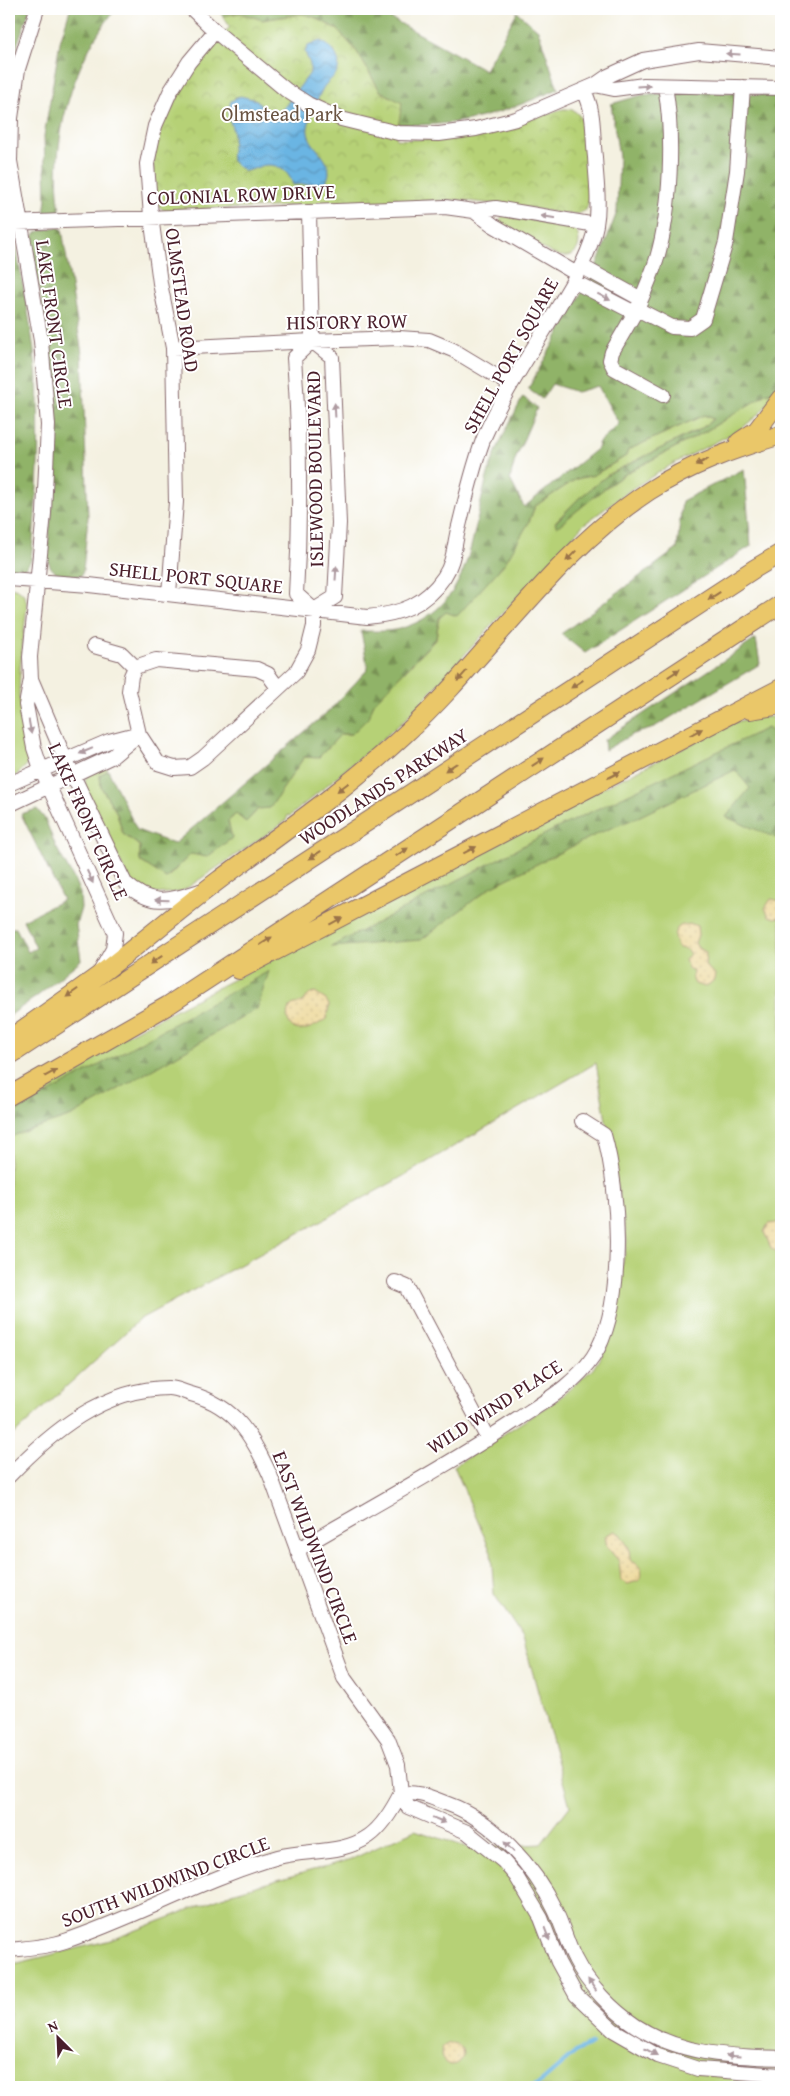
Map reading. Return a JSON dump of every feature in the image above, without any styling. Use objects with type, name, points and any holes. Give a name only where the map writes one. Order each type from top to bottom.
[{"type":"main road","points":[[727,451],[757,430],[781,398]]},
{"type":"main road","points":[[9,1039],[98,975],[209,888],[355,778],[403,736],[442,698],[562,565],[588,538],[610,520],[651,490],[686,470],[727,451],[781,435]]},
{"type":"main road","name":"WOODLANDS PARKWAY","points":[[9,1056],[781,553]]},
{"type":"main road","points":[[167,1006],[781,604]]},
{"type":"main road","points":[[9,1096],[167,1006],[309,935],[781,688]]},
{"type":"main road","points":[[718,720],[759,707],[781,705]]},
{"type":"street","name":"LAKE FRONT CIRCLE","points":[[37,9],[18,69],[11,118],[10,161],[14,223],[41,341],[48,424],[46,495],[30,657],[31,679],[26,706],[34,748],[41,769],[115,933],[113,949],[98,975]]},
{"type":"street","points":[[192,9],[286,90],[327,114],[398,134],[439,134],[476,129],[516,119],[590,87],[608,76],[643,60],[699,51],[781,58]]},
{"type":"street","name":"OLMSTEAD ROAD","points":[[169,594],[176,502],[173,348],[160,283],[151,216],[147,164],[155,126],[170,92],[189,62],[216,31]]},
{"type":"street","points":[[590,87],[614,89],[644,85],[781,88]]},
{"type":"street","points":[[663,395],[614,368],[610,360],[612,352],[638,307],[657,258],[666,204],[670,159],[665,86]]},
{"type":"street","name":"SHELL PORT SQUARE","points":[[9,579],[169,594],[367,617],[390,615],[413,607],[430,593],[445,576],[454,555],[473,472],[485,435],[511,385],[577,274],[596,225],[598,207],[590,87]]},
{"type":"street","name":"COLONIAL ROW DRIVE","points":[[474,211],[493,225],[672,327],[690,328],[703,319],[726,242],[737,171],[743,87]]},
{"type":"street","name":"COLONIAL ROW DRIVE","points":[[14,223],[151,216],[445,207],[474,211],[496,208],[596,225]]},
{"type":"street","name":"ISLEWOOD BOULEVARD","points":[[309,212],[312,341],[294,358],[300,435],[300,526],[296,594],[314,610],[334,597],[339,523],[332,357],[312,341]]},
{"type":"street","name":"HISTORY ROW","points":[[173,348],[399,338],[429,340],[453,350],[511,385]]},
{"type":"street","points":[[278,688],[268,674],[257,670],[156,660],[135,667],[131,676],[129,691],[139,734],[158,763],[174,768],[190,766],[203,758],[296,672],[308,650],[314,626],[314,610]]},
{"type":"street","points":[[94,646],[122,654],[135,667]]},
{"type":"street","name":"LAKE FRONT CIRCLE","points":[[31,679],[72,775],[125,883],[134,891],[158,901],[170,900],[209,888]]},
{"type":"street","points":[[9,784],[109,741],[139,734]]},
{"type":"street","points":[[9,805],[112,756],[139,734]]},
{"type":"street","name":"WILD WIND PLACE","points":[[297,1550],[488,1439],[566,1386],[593,1357],[604,1337],[618,1259],[611,1158],[604,1135],[582,1121]]},
{"type":"street","points":[[395,1282],[407,1287],[488,1439]]},
{"type":"street","name":"EAST WILDWIND CIRCLE","points":[[9,1476],[75,1418],[102,1403],[127,1393],[170,1388],[201,1397],[222,1407],[241,1424],[256,1446],[270,1475],[344,1678],[388,1739],[398,1765],[401,1793]]},
{"type":"street","points":[[781,2058],[702,2053],[652,2036],[634,2025],[598,1992],[576,1961],[555,1910],[534,1875],[490,1827],[454,1806],[416,1792],[401,1793],[408,1807],[467,1832],[502,1861],[516,1876],[541,1918],[558,1962],[576,1995],[613,2030],[658,2056],[698,2069],[781,2075]]},
{"type":"street","name":"SOUTH WILDWIND CIRCLE","points":[[9,1950],[64,1942],[222,1876],[272,1859],[350,1846],[369,1836],[379,1826],[392,1811],[401,1793]]},
{"type":"street","points":[[750,2074],[753,2057]]},
{"type":"green space","points":[[9,9],[30,9],[17,45],[9,87]]},
{"type":"green space","points":[[70,9],[116,9],[87,53],[76,78],[67,104],[61,131],[57,185],[60,211],[56,214],[44,215],[46,199],[44,136],[60,42]]},
{"type":"green space","points":[[216,9],[374,9],[485,70],[517,12],[538,30],[558,89],[518,106],[480,117],[442,124],[398,124],[401,103],[380,91],[357,52],[338,30],[314,17],[302,14],[262,20],[240,13],[223,16]]},
{"type":"green space","name":"Olmstead Park","points":[[240,13],[262,20],[302,14],[314,17],[338,30],[357,52],[380,91],[402,103],[396,139],[418,140],[460,136],[502,127],[563,109],[574,111],[582,121],[586,132],[590,160],[590,189],[586,210],[578,214],[565,214],[523,207],[457,200],[163,210],[155,202],[152,189],[154,153],[160,127],[203,52],[230,27],[223,16]]},
{"type":"green space","points":[[702,91],[781,96],[781,384],[776,394],[768,393],[706,431],[625,474],[557,527],[555,523],[577,500],[609,474],[702,428],[713,419],[704,415],[628,450],[626,456],[594,475],[576,479],[535,506],[528,524],[505,563],[457,616],[446,612],[439,618],[436,638],[374,703],[369,717],[352,734],[341,734],[318,758],[304,757],[270,808],[258,809],[246,822],[236,814],[228,821],[232,838],[207,857],[191,854],[166,878],[140,861],[140,846],[123,834],[117,813],[101,787],[100,775],[108,770],[137,830],[174,844],[331,709],[368,669],[361,631],[399,629],[424,619],[442,604],[455,587],[465,566],[491,464],[523,397],[537,408],[515,460],[510,479],[524,507],[599,447],[598,443],[619,424],[598,386],[577,392],[552,384],[542,399],[528,389],[596,267],[617,212],[619,157],[611,104],[642,95]]},
{"type":"green space","points":[[503,215],[574,227],[579,242],[578,247],[576,251],[567,256],[555,255],[499,221]]},
{"type":"green space","points":[[57,227],[62,229],[82,354],[88,517],[81,576],[57,573],[48,562],[47,555],[54,468],[53,380],[32,239],[36,232]]},
{"type":"green space","points":[[9,233],[16,247],[31,331],[36,365],[39,427],[37,493],[31,560],[19,571],[9,571],[9,472],[13,456],[13,446],[9,399]]},
{"type":"green space","points":[[768,393],[776,394],[759,414],[741,429],[671,465],[633,488],[583,525],[405,720],[290,816],[288,815],[286,821],[181,892],[154,894],[139,888],[128,878],[85,789],[89,773],[105,765],[108,770],[100,775],[101,787],[117,813],[123,834],[140,846],[140,861],[167,878],[191,854],[232,838],[228,821],[236,814],[246,822],[258,809],[270,807],[304,757],[318,757],[341,734],[352,734],[369,717],[373,703],[436,639],[439,618],[528,524],[535,506],[576,479],[594,475],[626,456],[628,450],[704,415],[713,419],[702,428],[609,474],[577,500],[555,522],[625,474],[706,431]]},
{"type":"green space","points":[[744,469],[751,546],[585,653],[561,634],[677,549],[682,501]]},
{"type":"green space","points":[[9,587],[21,592],[27,604],[19,696],[29,760],[27,765],[9,782]]},
{"type":"green space","points":[[756,639],[760,664],[651,729],[633,734],[605,750],[604,740]]},
{"type":"green space","points":[[756,717],[778,717],[781,720],[781,2087],[9,2087],[9,1963],[18,1963],[111,1940],[235,1892],[352,1859],[415,1830],[469,1848],[541,1844],[570,1806],[523,1638],[494,1594],[491,1552],[454,1466],[557,1400],[593,1369],[607,1346],[627,1241],[596,1063],[393,1182],[140,1319],[9,1439],[9,1104],[117,1040],[543,818],[735,722]]},
{"type":"green space","points":[[767,728],[781,739],[781,801],[776,838],[726,817],[750,788],[735,770],[636,818],[599,833],[491,887],[421,940],[331,947],[555,829]]},
{"type":"green space","points":[[37,809],[45,819],[56,847],[80,893],[81,908],[76,925],[81,960],[40,994],[9,1016],[9,928],[16,928],[28,952],[36,948],[23,920],[63,900],[21,814]]},
{"type":"green space","points":[[269,971],[257,1009],[72,1116],[9,1138],[9,1115]]},
{"type":"sand","points":[[771,899],[781,901],[781,917],[769,916],[765,908]]},
{"type":"sand","points":[[692,924],[697,926],[698,935],[695,943],[698,948],[706,952],[705,966],[715,974],[714,980],[706,987],[695,984],[692,977],[693,970],[688,969],[685,959],[690,954],[686,949],[679,948],[675,940],[677,928],[682,925]]},
{"type":"sand","points":[[315,993],[326,1000],[329,1005],[327,1018],[312,1027],[300,1030],[295,1029],[288,1020],[287,1014],[290,1007],[293,1004],[300,1003],[310,994]]},
{"type":"sand","points":[[781,1220],[781,1251],[777,1252],[771,1248],[764,1232],[768,1224]]},
{"type":"sand","points":[[614,1531],[620,1534],[629,1548],[630,1560],[642,1571],[641,1578],[638,1581],[628,1584],[621,1580],[619,1561],[607,1547],[605,1536]]},
{"type":"sand","points":[[452,2043],[460,2046],[463,2054],[460,2062],[452,2065],[444,2062],[441,2054],[444,2046]]},
{"type":"water","points":[[320,41],[332,49],[338,62],[337,72],[325,85],[320,94],[308,127],[310,139],[328,166],[329,173],[326,183],[293,185],[290,177],[284,170],[272,165],[264,165],[244,171],[232,161],[233,131],[228,112],[231,101],[240,96],[257,100],[263,110],[274,113],[283,109],[310,73],[310,64],[305,52],[308,46]]},
{"type":"waterway","points":[[530,2087],[540,2083],[577,2051],[592,2044]]}]
